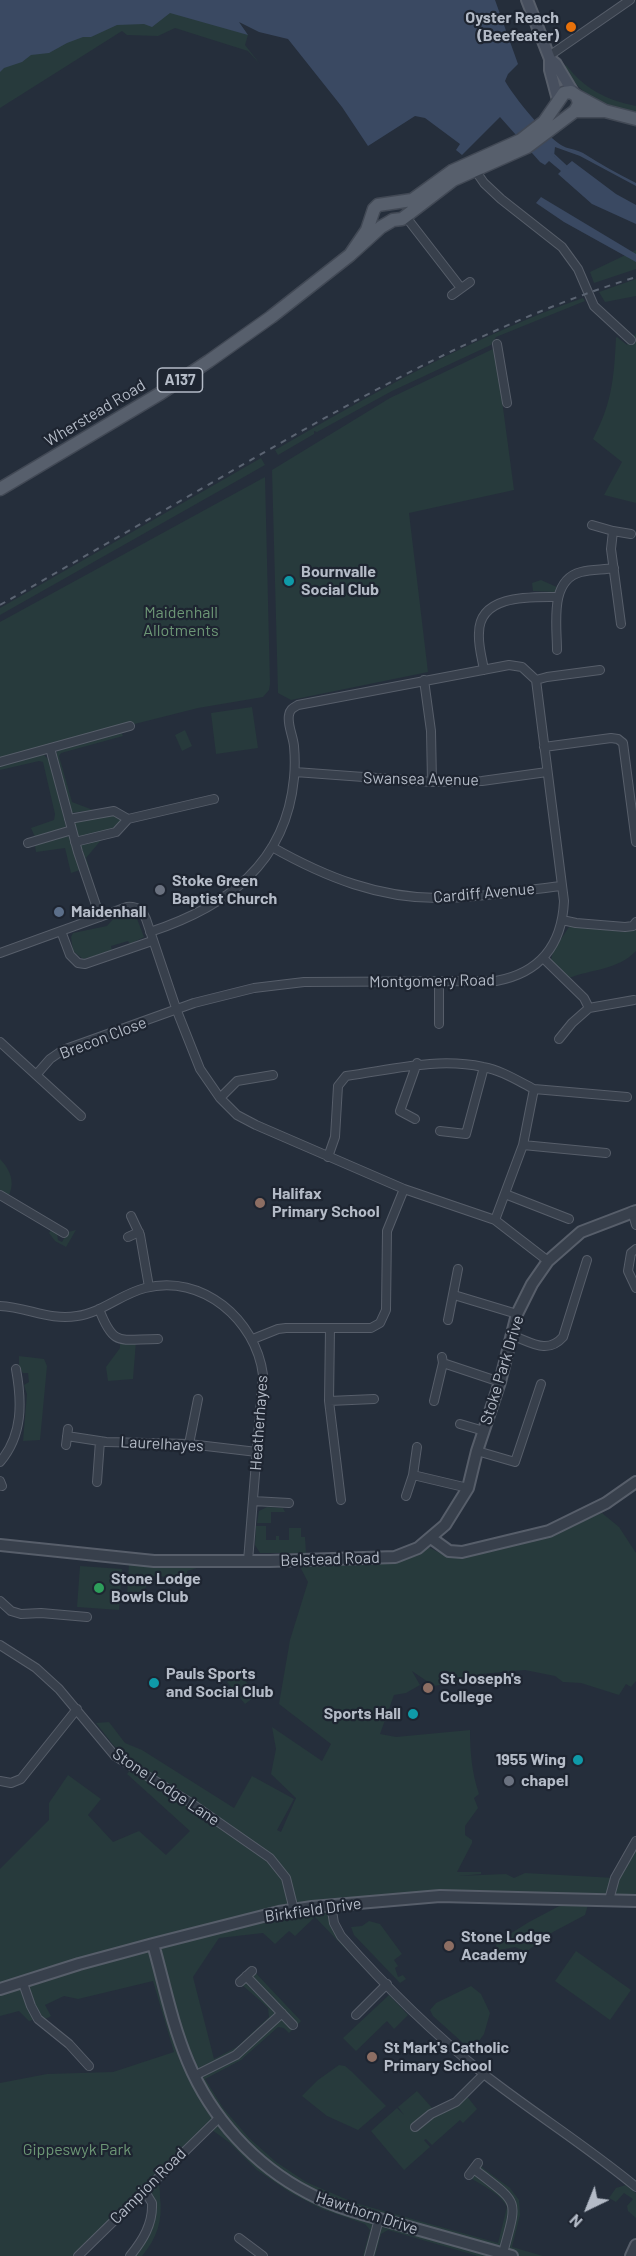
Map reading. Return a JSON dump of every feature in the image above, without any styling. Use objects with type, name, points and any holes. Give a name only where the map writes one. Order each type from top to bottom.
[{"type":"main road","points":[[527,0],[549,57],[550,70],[562,111],[605,111],[636,118]]},
{"type":"main road","points":[[549,57],[576,95],[579,104],[572,112]]},
{"type":"main road","points":[[558,102],[564,93],[576,95],[605,111]]},
{"type":"main road","name":"Wherstead Road","points":[[547,125],[558,102]]},
{"type":"main road","name":"Wherstead Road","points":[[0,489],[131,412],[199,368],[271,317],[350,255],[381,226],[400,218],[440,189],[524,143],[547,125],[572,112]]},
{"type":"main road","name":"Wherstead Road","points":[[350,255],[367,230],[375,208],[381,204],[412,200],[452,171],[524,143]]},
{"type":"main road","points":[[374,211],[381,219],[400,218]]},
{"type":"street","points":[[549,57],[630,0]]},
{"type":"street","points":[[475,170],[492,190],[569,255],[578,269],[594,306],[632,340]]},
{"type":"street","points":[[400,218],[461,288]]},
{"type":"street","points":[[452,295],[470,282]]},
{"type":"street","points":[[497,344],[507,404]]},
{"type":"street","points":[[592,525],[631,534]]},
{"type":"street","points":[[613,531],[611,549],[621,624]]},
{"type":"street","points":[[557,650],[559,591],[572,576],[581,572],[614,568]]},
{"type":"street","points":[[484,670],[478,633],[481,621],[490,608],[502,602],[517,599],[558,597]]},
{"type":"street","points":[[61,931],[70,955],[78,963],[85,964],[205,910],[220,902],[247,879],[272,847],[289,807],[295,772],[294,746],[288,717],[291,710],[298,705],[509,665],[522,667],[536,680],[600,670]]},
{"type":"street","points":[[424,680],[431,732],[432,782]]},
{"type":"street","name":"Montgomery Road","points":[[177,1011],[204,1000],[254,988],[304,982],[496,981],[510,978],[533,968],[557,937],[564,901],[536,680]]},
{"type":"street","points":[[0,762],[130,726]]},
{"type":"street","points":[[544,747],[610,738],[618,739],[623,743],[636,842]]},
{"type":"street","points":[[50,748],[75,842],[100,917]]},
{"type":"street","name":"Swansea Avenue","points":[[295,772],[432,782],[482,781],[547,772]]},
{"type":"street","points":[[75,842],[116,832],[128,819],[214,799]]},
{"type":"street","points":[[69,819],[114,811],[128,819]]},
{"type":"street","points":[[28,843],[72,830]]},
{"type":"street","name":"Cardiff Avenue","points":[[272,847],[338,880],[395,895],[418,898],[454,898],[562,886]]},
{"type":"street","points":[[0,953],[134,906],[144,914],[177,1011],[200,1069],[220,1098],[237,1114],[256,1125],[404,1189],[495,1220],[548,1261]]},
{"type":"street","points":[[562,920],[625,927],[633,926],[636,922]]},
{"type":"street","points":[[543,958],[584,998],[589,1008]]},
{"type":"street","points":[[439,981],[439,1024]]},
{"type":"street","points":[[559,1039],[589,1008],[634,1000]]},
{"type":"street","name":"Brecon Close","points":[[36,1075],[50,1059],[63,1050],[177,1011]]},
{"type":"street","points":[[0,1042],[81,1116]]},
{"type":"street","points":[[328,1157],[335,1137],[338,1086],[346,1076],[417,1064],[443,1063],[484,1067],[534,1089],[627,1097]]},
{"type":"street","points":[[415,1119],[400,1111],[417,1064]]},
{"type":"street","points":[[440,1131],[466,1134],[484,1067]]},
{"type":"street","points":[[220,1098],[237,1081],[273,1075]]},
{"type":"street","points":[[495,1220],[524,1145],[534,1089]]},
{"type":"street","points":[[524,1145],[606,1153]]},
{"type":"street","points":[[253,1339],[278,1329],[371,1329],[384,1318],[387,1231],[404,1189]]},
{"type":"street","points":[[505,1194],[569,1219]]},
{"type":"street","points":[[0,1195],[64,1233]]},
{"type":"street","points":[[634,1211],[636,1225]]},
{"type":"street","name":"Stoke Park Drive","points":[[431,1538],[445,1525],[468,1488],[477,1451],[500,1382],[517,1314],[532,1284],[548,1261],[581,1232],[634,1211]]},
{"type":"street","points":[[131,1216],[140,1232],[149,1287]]},
{"type":"street","points":[[128,1237],[140,1232]]},
{"type":"street","points":[[636,1249],[631,1253],[628,1271],[636,1288]]},
{"type":"street","points":[[511,1335],[546,1347],[555,1346],[563,1337],[587,1260]]},
{"type":"street","points":[[448,1320],[458,1269]]},
{"type":"street","name":"Heatherhayes","points":[[0,1306],[18,1308],[40,1315],[79,1316],[99,1309],[129,1293],[149,1287],[178,1286],[212,1298],[235,1315],[253,1339],[261,1360],[264,1382],[248,1561]]},
{"type":"street","points":[[454,1295],[517,1314]]},
{"type":"street","points":[[99,1309],[106,1328],[114,1337],[158,1339]]},
{"type":"street","points":[[330,1328],[329,1401],[341,1500]]},
{"type":"street","points":[[434,1401],[443,1360],[500,1382]]},
{"type":"street","points":[[0,1462],[15,1438],[20,1399],[16,1369]]},
{"type":"street","points":[[17,1378],[28,1377]]},
{"type":"street","points":[[477,1451],[515,1462],[541,1384]]},
{"type":"street","points":[[189,1444],[198,1399]]},
{"type":"street","points":[[329,1401],[374,1399]]},
{"type":"street","points":[[186,1405],[196,1408]]},
{"type":"street","points":[[460,1424],[484,1431]]},
{"type":"street","name":"Laurelhayes","points":[[67,1436],[100,1441],[189,1444],[257,1452]]},
{"type":"street","points":[[97,1482],[100,1441]]},
{"type":"street","points":[[406,1496],[413,1475],[417,1447]]},
{"type":"street","points":[[413,1475],[468,1488]]},
{"type":"street","points":[[431,1538],[449,1551],[462,1552],[549,1531],[606,1503],[636,1482]]},
{"type":"street","points":[[253,1501],[289,1503]]},
{"type":"street","name":"Belstead Road","points":[[0,1545],[154,1561],[248,1561],[395,1557],[417,1548],[431,1538]]},
{"type":"street","points":[[0,1601],[8,1609],[18,1613],[87,1617]]},
{"type":"street","name":"Stone Lodge Lane","points":[[0,1645],[36,1668],[77,1709],[115,1756],[191,1803],[270,1858],[286,1878],[294,1910]]},
{"type":"street","points":[[0,1781],[10,1783],[21,1779],[77,1709]]},
{"type":"street","points":[[609,1900],[613,1881],[636,1841]]},
{"type":"street","name":"Birkfield Drive","points":[[0,1989],[153,1944],[294,1910],[440,1896],[636,1901]]},
{"type":"street","points":[[331,1905],[338,1932],[387,1984],[484,2074],[636,2187]]},
{"type":"street","name":"Hawthorn Drive","points":[[153,1944],[182,2046],[194,2076],[220,2117],[250,2151],[297,2187],[325,2201],[379,2219],[507,2255]]},
{"type":"street","points":[[246,1976],[293,2025]]},
{"type":"street","points":[[23,1983],[38,2019],[69,2044],[88,2066]]},
{"type":"street","points":[[356,2015],[387,1984]]},
{"type":"street","points":[[194,2076],[236,2055],[282,2013]]},
{"type":"street","points":[[415,2127],[429,2115],[459,2100],[484,2074]]},
{"type":"street","name":"Campion Road","points":[[78,2256],[220,2117]]},
{"type":"street","points":[[474,2169],[506,2193],[513,2204],[514,2212],[507,2255]]},
{"type":"street","points":[[130,2256],[144,2239],[151,2219],[152,2203],[144,2190]]},
{"type":"street","points":[[369,2256],[379,2219]]},
{"type":"street","points":[[239,2238],[263,2256]]},
{"type":"street","points":[[631,2256],[636,2245]]},
{"type":"green space","points":[[159,11],[238,21],[248,35],[245,45],[260,64],[248,51],[175,28],[158,36],[127,35],[122,31],[0,108],[0,53]]},
{"type":"green space","points":[[566,65],[581,81],[597,92],[636,106],[636,113],[595,100],[573,80],[564,67]]},
{"type":"green space","points":[[636,250],[636,269],[594,283],[590,272]]},
{"type":"green space","points":[[636,279],[636,296],[605,302],[599,292]]},
{"type":"green space","points":[[583,298],[585,301],[496,337],[491,345],[392,391],[317,432],[314,431],[314,434],[278,455],[275,450],[426,366],[503,330]]},
{"type":"green space","points":[[636,333],[636,503],[604,495],[622,462],[593,439],[611,390],[616,338],[627,345]]},
{"type":"green space","points":[[495,348],[514,490],[409,513],[428,672],[291,700],[278,693],[272,470],[390,398]]},
{"type":"green space","points":[[261,458],[265,465],[0,615],[0,608]]},
{"type":"green space","name":"Maidenhall Allotments","points":[[265,477],[270,684],[269,690],[263,697],[198,708],[0,758],[0,622]]},
{"type":"green space","points":[[541,580],[559,588],[555,592],[533,591],[532,583]]},
{"type":"green space","points":[[252,707],[258,748],[216,754],[211,713]]},
{"type":"green space","points":[[185,730],[192,746],[182,751],[175,735]]},
{"type":"green space","points":[[121,732],[123,736],[61,753],[59,756],[72,802],[93,810],[71,813],[54,756],[59,749]]},
{"type":"green space","points":[[43,754],[49,760],[66,827],[64,830],[35,837],[31,828],[54,820],[55,814],[43,762],[0,770],[0,763]]},
{"type":"green space","points":[[113,814],[121,819],[121,824],[117,827],[89,836],[78,837],[75,834],[73,824],[80,820]]},
{"type":"green space","points":[[64,835],[70,837],[80,870],[71,873],[65,848],[36,852],[35,846],[38,842]]},
{"type":"green space","points":[[102,839],[86,858],[90,870],[87,871],[80,847]]},
{"type":"green space","points":[[130,913],[136,916],[144,937],[130,944],[128,941],[111,946],[112,951],[83,959],[73,951],[71,937],[73,933],[107,926],[115,917]]},
{"type":"green space","points":[[584,926],[617,931],[636,929],[636,951],[613,966],[569,978],[551,960],[553,951],[569,927]]},
{"type":"green space","points":[[0,1159],[11,1176],[12,1187],[8,1197],[0,1192]]},
{"type":"green space","points":[[52,1229],[57,1233],[58,1240],[62,1242],[68,1232],[76,1230],[66,1247],[55,1241],[49,1233]]},
{"type":"green space","points":[[136,1341],[133,1379],[108,1381],[106,1367],[120,1348],[120,1342]]},
{"type":"green space","points":[[19,1356],[44,1359],[47,1366],[40,1440],[23,1441],[27,1394],[24,1385],[29,1382],[28,1373],[23,1373],[19,1368]]},
{"type":"green space","points":[[267,1507],[283,1508],[285,1512],[271,1512],[271,1523],[257,1523],[259,1511]]},
{"type":"green space","name":"Gippeswyk Park","points":[[602,1513],[619,1527],[636,1553],[636,1681],[631,1687],[626,1684],[619,1695],[581,1683],[563,1682],[555,1676],[525,1670],[481,1674],[473,1679],[434,1686],[412,1671],[420,1685],[406,1693],[394,1695],[380,1734],[396,1737],[470,1730],[472,1763],[479,1794],[474,1798],[478,1808],[465,1826],[465,1835],[472,1840],[472,1843],[457,1872],[481,1872],[481,1874],[458,1876],[506,1874],[514,1878],[525,1873],[615,1878],[631,1847],[636,1852],[636,1901],[511,1896],[331,1905],[334,1923],[387,1984],[383,1988],[315,1917],[295,1936],[289,1931],[275,1944],[263,1933],[219,1938],[193,1977],[214,2059],[237,2047],[269,2017],[268,2008],[237,1980],[250,1967],[301,2021],[289,2033],[284,2028],[278,2027],[241,2060],[205,2079],[223,2108],[249,2138],[276,2162],[306,2182],[355,2203],[498,2243],[507,2207],[494,2192],[465,2174],[476,2160],[484,2169],[510,2188],[519,2200],[520,2215],[512,2247],[543,2256],[478,2256],[388,2230],[381,2234],[375,2256],[363,2256],[370,2230],[365,2224],[322,2209],[291,2193],[257,2170],[230,2143],[208,2127],[156,2178],[160,2189],[160,2221],[152,2242],[142,2256],[130,2256],[152,2212],[144,2191],[78,2256],[0,2256],[0,2083],[47,2074],[113,2072],[174,2052],[153,1981],[78,1999],[64,1996],[45,2005],[51,2016],[46,2018],[29,2021],[19,2011],[0,2016],[0,1869],[49,1820],[49,1803],[68,1775],[101,1799],[88,1815],[113,1842],[139,1831],[166,1855],[190,1831],[127,1774],[133,1767],[115,1756],[121,1751],[114,1746],[96,1723],[109,1722],[125,1743],[142,1750],[234,1808],[252,1776],[294,1799],[277,1830],[281,1832],[296,1798],[271,1774],[276,1749],[272,1727],[322,1761],[331,1744],[279,1704],[290,1640],[308,1582],[298,1563],[394,1560],[428,1547],[450,1558],[532,1541]]},
{"type":"green space","points":[[256,1526],[266,1526],[266,1540],[276,1540],[276,1536],[279,1536],[279,1540],[289,1540],[289,1528],[301,1528],[301,1537],[305,1537],[306,1553],[260,1553],[255,1545]]},
{"type":"green space","points":[[129,1563],[195,1564],[197,1568],[187,1571],[188,1578],[152,1576],[141,1596],[127,1595]]},
{"type":"green space","name":"Stone Lodge Bowls Club","points":[[80,1566],[122,1569],[119,1610],[77,1607]]},
{"type":"green space","points":[[239,1673],[257,1695],[245,1704],[227,1682]]},
{"type":"green space","points":[[563,1904],[588,1905],[585,1915],[553,1932],[526,1952],[515,1947],[495,1951],[497,1942]]},
{"type":"green space","points":[[369,1921],[380,1924],[402,1954],[394,1960],[398,1966],[395,1968],[398,1977],[403,1975],[406,1979],[400,1983],[354,1935],[351,1927],[362,1926]]},
{"type":"green space","points":[[576,1951],[631,1990],[610,2020],[555,1981]]},
{"type":"green space","points":[[471,1986],[481,1994],[490,2013],[484,2034],[472,2051],[433,2016],[430,2010],[436,2003]]},
{"type":"green space","points":[[389,1995],[408,2015],[394,2029],[387,2021],[356,2051],[343,2038]]},
{"type":"green space","points":[[339,2065],[351,2071],[386,2106],[358,2130],[327,2116],[302,2096],[318,2080]]},
{"type":"green space","points":[[417,2091],[433,2109],[439,2111],[466,2095],[477,2109],[463,2123],[460,2120],[432,2145],[426,2139],[424,2140],[430,2147],[404,2170],[371,2131],[397,2108],[404,2115],[398,2107]]},
{"type":"green space","points":[[626,2185],[636,2193],[636,2218],[628,2211],[627,2206],[633,2199],[624,2193],[616,2202],[609,2198],[616,2188]]},
{"type":"water","points":[[0,0],[495,0],[518,64],[508,74],[505,81],[509,88],[554,140],[583,153],[636,183],[636,186],[580,156],[555,147],[554,156],[566,166],[572,161],[616,194],[636,205],[636,224],[592,204],[558,174],[561,171],[549,161],[545,165],[540,162],[500,117],[462,155],[456,150],[460,144],[425,118],[415,116],[368,146],[342,107],[288,39],[259,32],[239,22],[248,35],[170,13],[152,27],[144,24],[117,25],[91,37],[83,37],[67,43],[49,53],[31,55],[22,62],[4,68],[0,72]]},
{"type":"water","points":[[541,197],[636,254],[636,262],[564,222],[536,203]]},
{"type":"waterway","points":[[553,154],[568,168]]},
{"type":"railway","points":[[0,605],[394,380],[536,313],[636,277]]},
{"type":"place","name":"Oyster Reach (Beefeater)","points":[[571,27]]},
{"type":"place","name":"Bournvalle Social Club","points":[[289,581]]},
{"type":"place","name":"Stoke Green Baptist Church","points":[[160,890]]},
{"type":"place","name":"Maidenhall","points":[[59,912]]},
{"type":"place","name":"Halifax Primary School","points":[[260,1203]]},
{"type":"place","name":"Stone Lodge Bowls Club","points":[[99,1588]]},
{"type":"place","name":"Pauls Sports and Social Club","points":[[154,1683]]},
{"type":"place","name":"St Joseph's College","points":[[428,1688]]},
{"type":"place","name":"Sports Hall","points":[[413,1714]]},
{"type":"place","name":"1955 Wing","points":[[578,1760]]},
{"type":"place","name":"chapel","points":[[509,1781]]},
{"type":"place","name":"Stone Lodge Academy","points":[[449,1946]]},
{"type":"place","name":"St Mark's Catholic Primary School","points":[[372,2057]]}]
